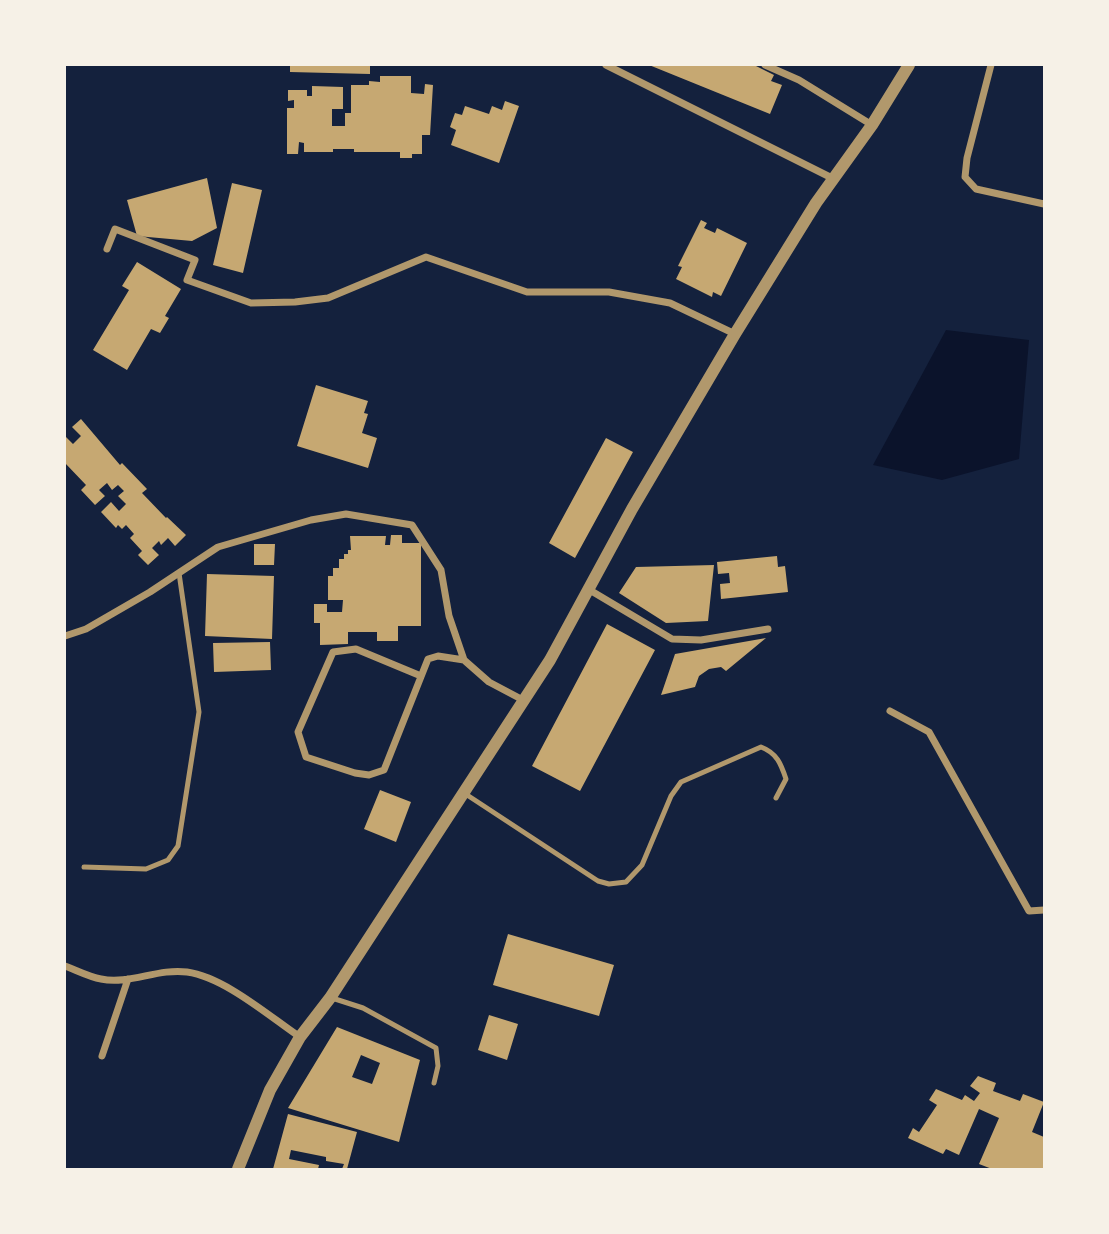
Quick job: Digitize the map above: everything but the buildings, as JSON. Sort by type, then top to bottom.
[{"type":"street","points":[[606,65],[834,179]]},
{"type":"street","points":[[765,65],[799,80],[872,125]]},
{"type":"street","points":[[238,1169],[270,1090],[300,1037],[330,998],[550,660],[632,509],[735,334],[816,203],[872,125],[909,65]]},
{"type":"street","points":[[991,65],[967,158],[965,177],[976,189],[1044,204]]},
{"type":"street","points":[[107,248],[115,229],[195,260],[187,280],[251,303],[328,298],[426,257],[527,292],[609,292],[670,303],[735,334]]},
{"type":"street","points":[[65,636],[86,629],[218,547],[311,520],[346,514],[412,525],[441,570],[449,616],[464,660],[489,682],[523,700]]},
{"type":"street","points":[[589,589],[672,639],[701,640],[768,629]]},
{"type":"street","points":[[421,676],[356,649],[333,652],[298,732],[306,757],[355,773],[369,775],[384,769],[428,659],[438,656],[464,660]]},
{"type":"street","points":[[890,710],[929,732],[1029,911],[1044,910]]},
{"type":"street","points":[[65,966],[102,980],[128,979],[166,972],[187,972],[209,978],[300,1037]]},
{"type":"street","points":[[102,1056],[128,979]]},
{"type":"lane","points":[[84,867],[146,869],[168,860],[178,846],[199,712],[178,573]]},
{"type":"lane","points":[[464,793],[598,881],[609,884],[626,882],[642,865],[671,796],[681,782],[761,747],[771,750],[780,762],[786,779],[776,798]]},
{"type":"lane","points":[[330,998],[363,1008],[436,1048],[438,1066],[434,1083]]},
{"type":"water","points":[[946,330],[1029,340],[1019,459],[942,480],[873,465]]}]
